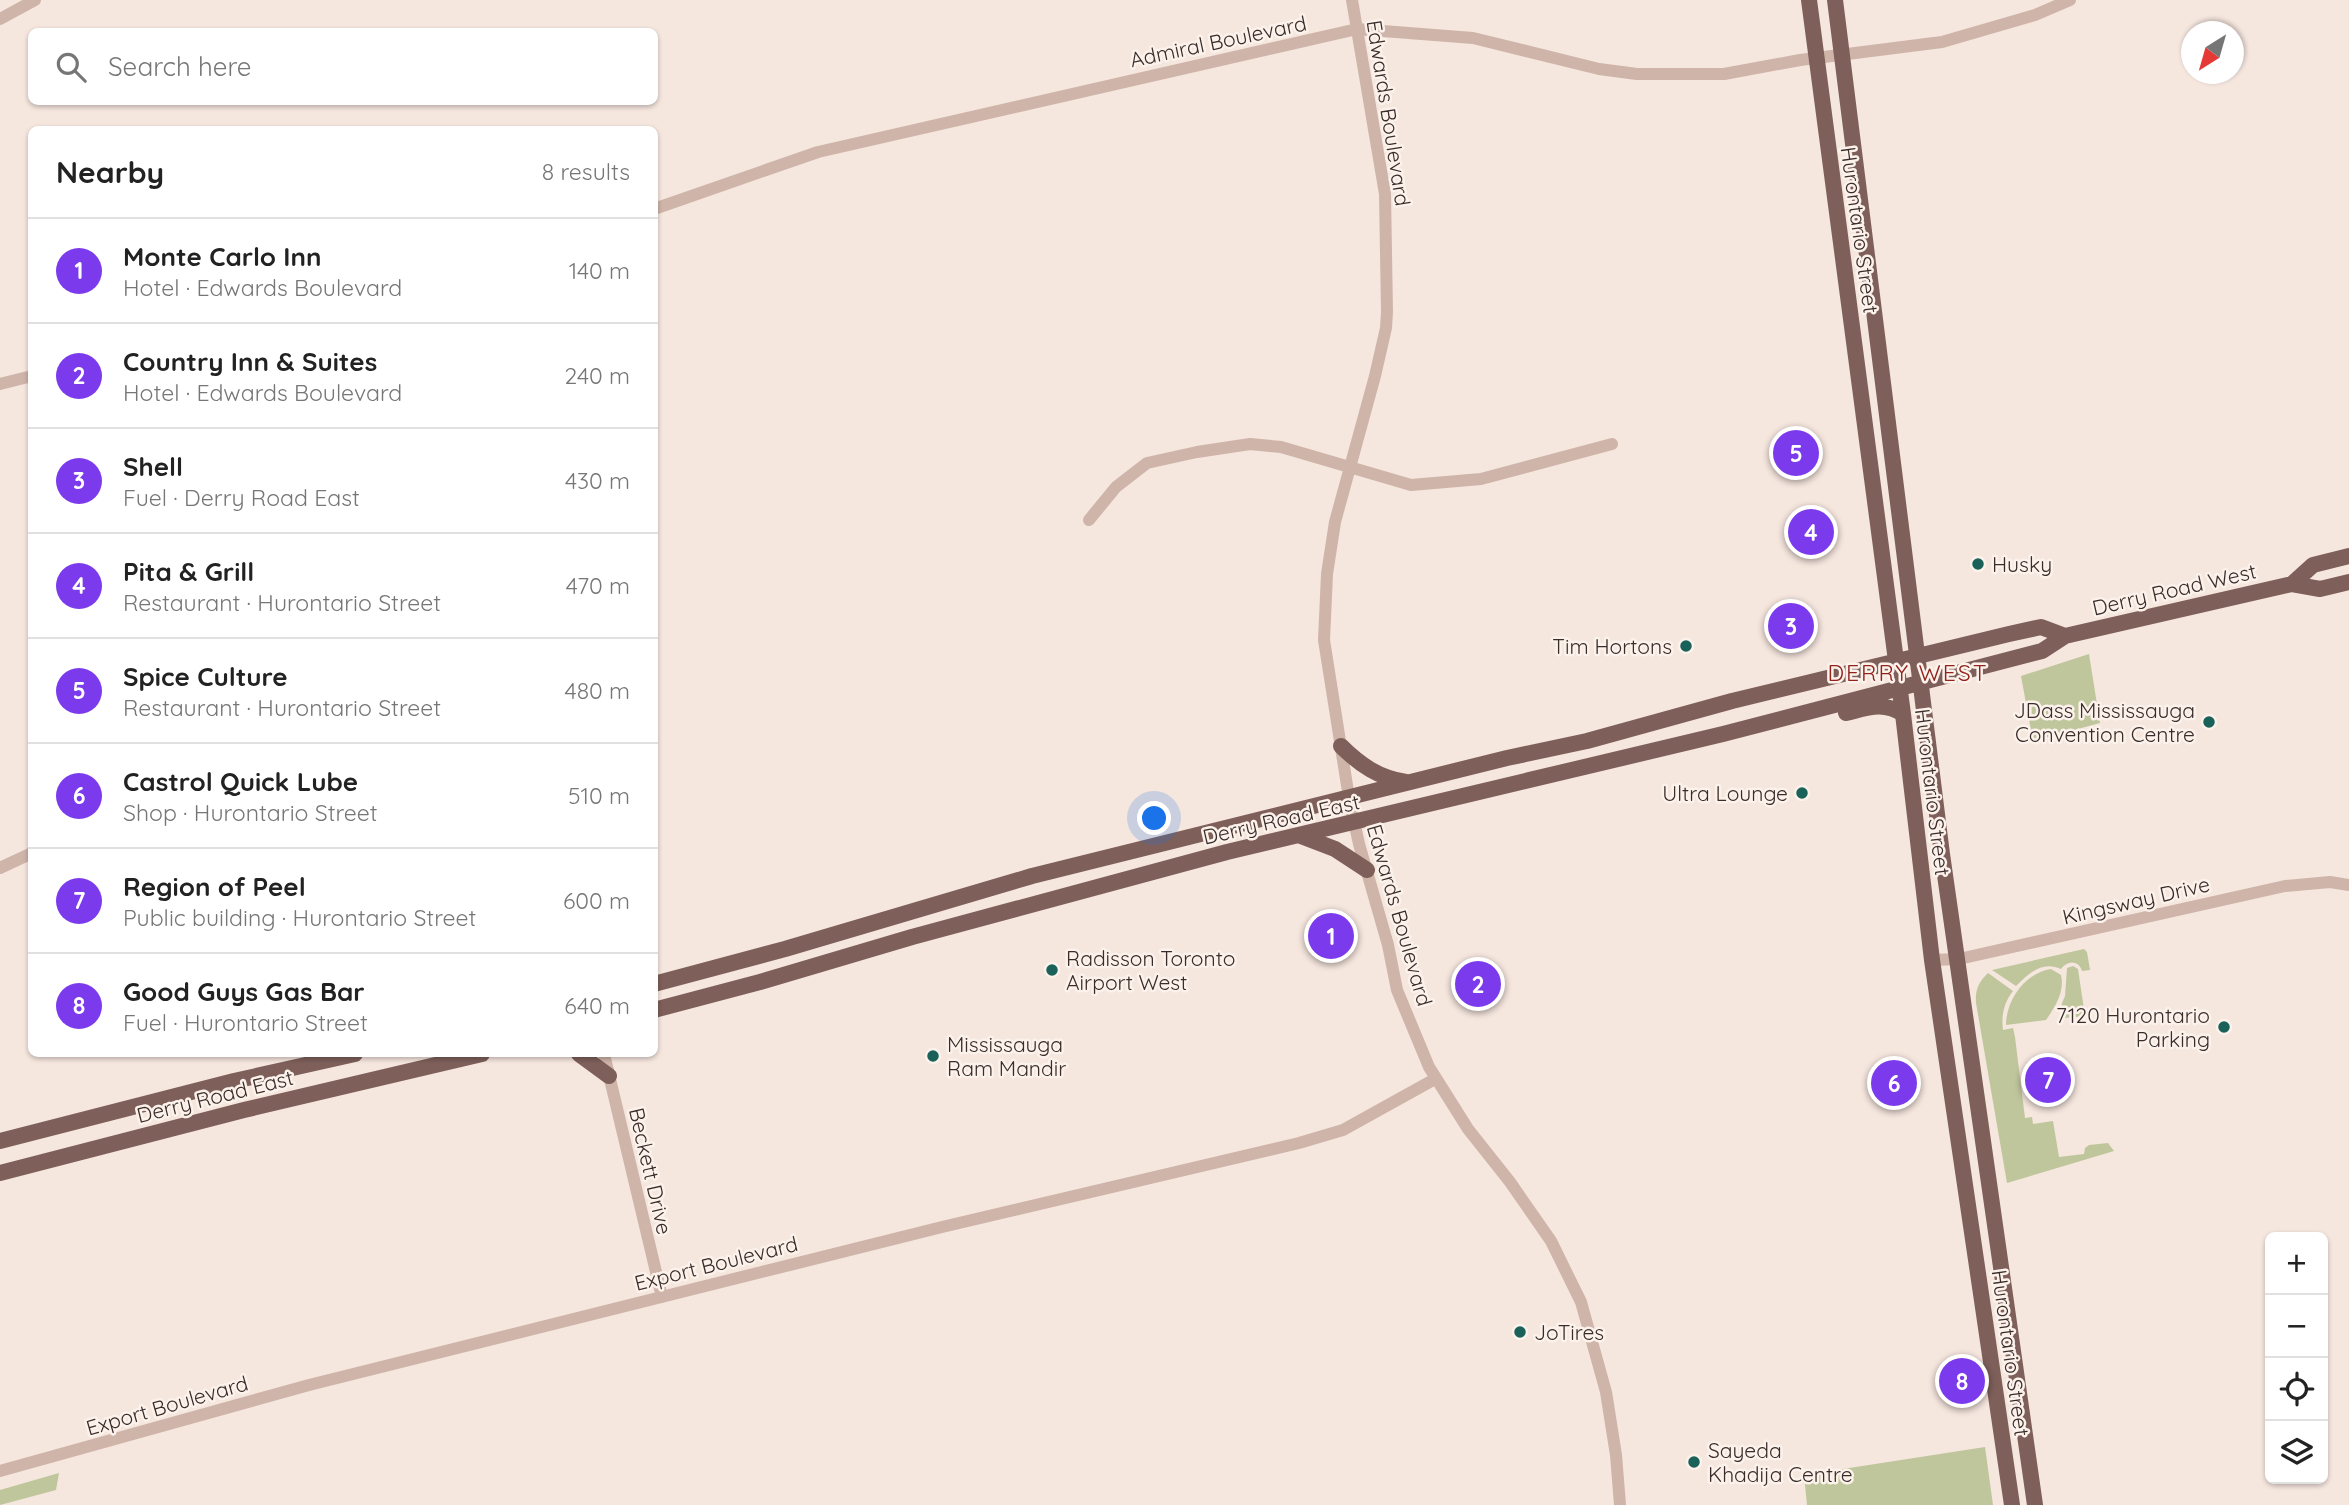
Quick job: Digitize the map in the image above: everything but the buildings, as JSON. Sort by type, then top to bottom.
[{"type":"main road","name":"Hurontario Street","points":[[1809,0],[1903,714],[1932,960],[2012,1505]]},
{"type":"main road","name":"Hurontario Street","points":[[1835,0],[1942,854],[2035,1505]]},
{"type":"main road","name":"Derry Road West","points":[[2292,584],[2313,565],[2349,556]]},
{"type":"main road","name":"Derry Road West","points":[[1921,682],[2042,651],[2065,636],[2292,584],[2320,589],[2349,582]]},
{"type":"main road","name":"Derry Road West","points":[[1894,661],[2041,628],[2065,636]]},
{"type":"main road","name":"Derry Road East","points":[[658,983],[803,944],[1019,880],[1587,741],[1732,701],[1894,661]]},
{"type":"main road","name":"Derry Road East","points":[[658,1009],[1227,852],[1805,713],[1921,682]]},
{"type":"main road","points":[[1805,713],[1846,713],[1879,705],[1903,714]]},
{"type":"main road","points":[[1341,746],[1358,763],[1378,775],[1412,782]]},
{"type":"main road","points":[[1221,831],[1227,852]]},
{"type":"main road","points":[[1299,835],[1335,849],[1367,870]]},
{"type":"main road","points":[[1160,845],[1165,869]]},
{"type":"main road","points":[[803,944],[810,967]]},
{"type":"main road","points":[[724,966],[732,990]]},
{"type":"main road","name":"Derry Road East","points":[[0,1141],[234,1081],[342,1057]]},
{"type":"main road","name":"Derry Road East","points":[[0,1173],[244,1110],[469,1057]]},
{"type":"main road","points":[[583,1057],[610,1076]]},
{"type":"street","points":[[0,19],[35,0]]},
{"type":"street","name":"Edwards Boulevard","points":[[1352,0],[1385,194],[1387,312],[1375,376],[1335,522],[1326,574],[1324,640],[1349,798],[1388,945],[1397,990],[1435,1079],[1468,1129],[1510,1182],[1551,1241],[1581,1302],[1606,1392],[1620,1505]]},
{"type":"street","name":"Admiral Boulevard","points":[[658,208],[818,152],[1357,29],[1473,38],[1599,69],[1637,74],[1724,74],[1800,60],[1942,42],[2035,15],[2070,0]]},
{"type":"street","points":[[0,384],[28,377]]},
{"type":"street","points":[[1089,520],[1116,487],[1147,463],[1250,444],[1281,447],[1411,485],[1481,479],[1612,444]]},
{"type":"street","points":[[0,867],[28,855]]},
{"type":"street","name":"Kingsway Drive","points":[[1932,960],[1959,959],[2285,886],[2330,882],[2349,885]]},
{"type":"street","name":"Beckett Drive","points":[[605,1057],[662,1297]]},
{"type":"street","name":"Export Boulevard","points":[[0,1471],[309,1385],[942,1227],[1299,1143],[1343,1130],[1435,1079]]},
{"type":"green space","points":[[2089,654],[2100,723],[2033,741],[2021,676]]},
{"type":"green space","points":[[2084,949],[2090,970],[2082,971],[2073,962],[2061,969],[2042,967],[2016,986],[1992,970]]},
{"type":"green space","points":[[2073,966],[2078,969],[2085,1016],[2065,1018],[2061,1009],[2067,968]]},
{"type":"green space","points":[[2051,969],[2061,975],[2062,987],[2056,1005],[2046,1020],[2006,1025],[2009,1006],[2019,989],[2033,976]]},
{"type":"green space","points":[[1988,973],[2013,991],[2005,1004],[2002,1025],[2003,1030],[2013,1028],[2025,1118],[2032,1117],[2033,1124],[2053,1121],[2059,1157],[2084,1154],[2089,1145],[2108,1143],[2114,1151],[2007,1183],[1976,1003],[1978,986]]},
{"type":"green space","points":[[1985,1447],[1993,1505],[1807,1505],[1804,1475]]},
{"type":"green space","points":[[59,1473],[56,1490],[0,1505],[0,1490]]},
{"type":"place","name":"Spice Culture","points":[[1796,453]]},
{"type":"place","name":"Pita & Grill","points":[[1811,532]]},
{"type":"place","name":"Husky","points":[[1978,564]]},
{"type":"place","name":"Shell","points":[[1791,626]]},
{"type":"place","name":"Tim Hortons","points":[[1686,646]]},
{"type":"place","name":"JDass Mississauga Convention Centre","points":[[2209,722]]},
{"type":"place","name":"Ultra Lounge","points":[[1802,793]]},
{"type":"place","name":"Monte Carlo Inn","points":[[1331,936]]},
{"type":"place","name":"Radisson Toronto Airport West","points":[[1052,970]]},
{"type":"place","name":"Country Inn & Suites","points":[[1478,984]]},
{"type":"place","name":"7120 Hurontario Parking","points":[[2224,1027]]},
{"type":"place","name":"Mississauga Ram Mandir","points":[[933,1056]]},
{"type":"place","name":"Region of Peel","points":[[2048,1080]]},
{"type":"place","name":"Castrol Quick Lube","points":[[1894,1083]]},
{"type":"place","name":"JoTires","points":[[1520,1332]]},
{"type":"place","name":"Good Guys Gas Bar","points":[[1962,1381]]},
{"type":"place","name":"Sayeda Khadija Centre","points":[[1694,1462]]},
{"type":"district","name":"DERRY WEST","points":[[1908,672]]}]
